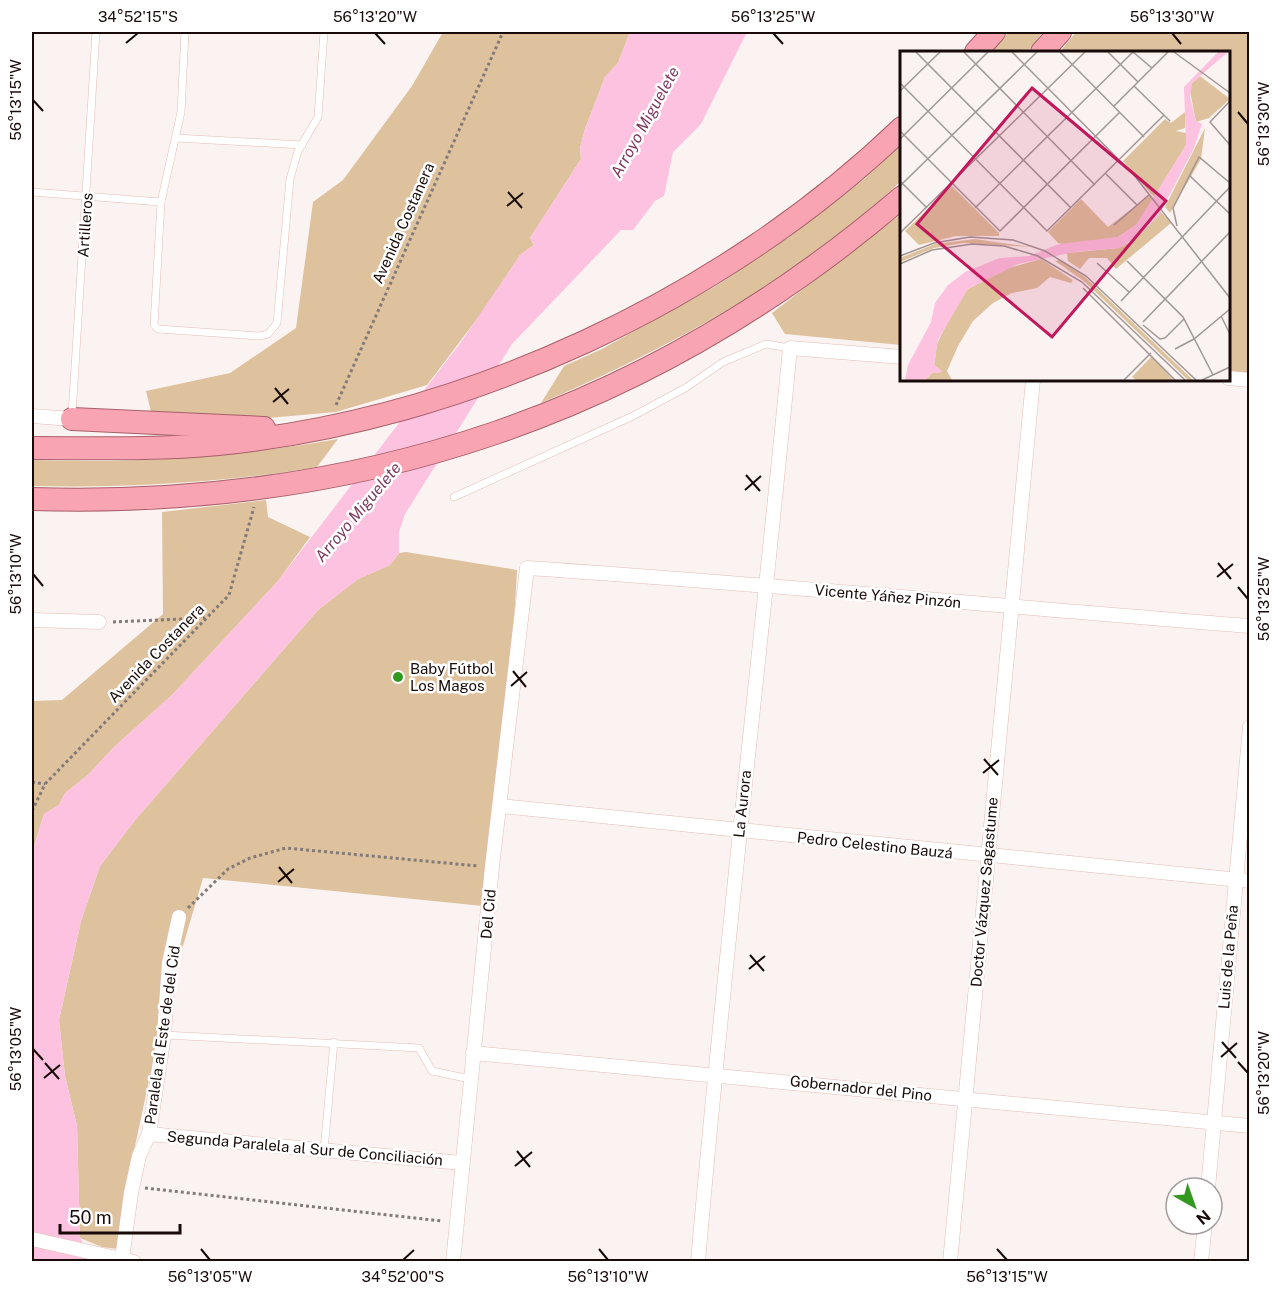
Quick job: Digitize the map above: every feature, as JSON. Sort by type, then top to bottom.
[{"type":"highway","points":[[977,51],[994,32]]},
{"type":"highway","points":[[1043,51],[1060,32]]},
{"type":"highway","points":[[32,448],[175,447],[221,444],[327,426],[459,391],[593,337],[699,283],[751,251],[841,182],[900,130]]},
{"type":"highway","points":[[32,499],[156,499],[258,490],[311,482],[438,452],[551,414],[641,373],[723,328],[824,261],[900,199]]},
{"type":"highway","points":[[72,419],[252,426],[293,432]]},
{"type":"street","points":[[790,348],[900,357]]},
{"type":"street","name":"La Aurora","points":[[698,1262],[714,1073],[790,348]]},
{"type":"street","points":[[1230,378],[1250,380]]},
{"type":"street","name":"Doctor Vázquez Sagastume","points":[[950,1262],[1033,381]]},
{"type":"street","points":[[32,416],[72,419]]},
{"type":"street","name":"Vicente Yáñez Pinzón","points":[[527,568],[767,584],[1012,608],[1250,626]]},
{"type":"street","name":"Del Cid","points":[[453,1262],[492,867],[527,568]]},
{"type":"street","points":[[32,620],[99,622]]},
{"type":"street","name":"Luis de la Peña","points":[[1209,1176],[1234,879],[1250,726]]},
{"type":"street","name":"Pedro Celestino Bauzá","points":[[500,806],[1250,881]]},
{"type":"street","name":"Paralela al Este de del Cid","points":[[128,1260],[133,1186],[148,1134],[164,1035],[169,963],[179,917]]},
{"type":"street","name":"Gobernador del Pino","points":[[473,1053],[714,1073],[1250,1126]]},
{"type":"street","name":"Segunda Paralela al Sur de Conciliación","points":[[148,1134],[462,1163]]},
{"type":"street","points":[[1201,1262],[1204,1236]]},
{"type":"street","points":[[32,1239],[105,1257],[128,1260]]},
{"type":"lane","name":"Artilleros","points":[[72,419],[88,195],[96,32]]},
{"type":"lane","points":[[185,32],[181,112],[161,202],[154,325],[158,329],[259,336],[268,334],[276,323],[290,179],[302,145],[318,117],[324,32]]},
{"type":"lane","points":[[176,138],[302,145]]},
{"type":"lane","points":[[32,192],[161,202]]},
{"type":"lane","points":[[454,497],[633,416],[687,387],[723,362],[766,344],[790,348]]},
{"type":"lane","points":[[164,1035],[419,1048],[432,1071],[470,1079]]},
{"type":"lane","points":[[324,1150],[334,1042]]},
{"type":"path","name":"Avenida Costanera","points":[[327,426],[503,32]]},
{"type":"path","name":"Avenida Costanera","points":[[32,811],[45,784],[229,595],[258,490]]},
{"type":"path","points":[[99,622],[206,618]]},
{"type":"path","points":[[32,782],[45,784]]},
{"type":"path","points":[[179,917],[228,869],[250,858],[286,848],[492,867]]},
{"type":"path","points":[[133,1186],[456,1223]]},
{"type":"shaded area","points":[[443,32],[630,32],[618,63],[605,77],[585,129],[580,148],[581,159],[530,238],[534,245],[520,255],[483,311],[427,385],[336,412],[247,420],[152,416],[146,391],[230,373],[296,328],[313,202],[343,180],[412,86]]},
{"type":"shaded area","points":[[1009,32],[1043,32],[1028,51],[992,51]]},
{"type":"shaded area","points":[[1076,32],[1249,32],[1249,374],[1230,372],[1230,51],[1061,51]]},
{"type":"shaded area","points":[[900,146],[900,182],[820,249],[776,280],[685,334],[541,403],[564,366],[602,349],[716,286],[788,238],[863,180]]},
{"type":"shaded area","points":[[900,215],[900,345],[785,334],[772,313]]},
{"type":"shaded area","points":[[338,439],[317,467],[246,477],[175,483],[32,486],[32,460],[109,461],[185,458],[224,455]]},
{"type":"shaded area","points":[[266,500],[268,517],[310,537],[278,581],[172,695],[114,747],[88,775],[65,793],[59,805],[44,814],[32,853],[32,701],[62,700],[163,614],[162,512]]},
{"type":"shaded area","points":[[406,552],[517,570],[483,906],[203,878],[164,1010],[134,1151],[118,1249],[102,1247],[80,1238],[77,1126],[65,1076],[59,1020],[81,921],[100,866],[136,819],[318,610],[358,579],[390,565],[399,553]]},
{"type":"water","name":"Arroyo Miguelete","points":[[630,32],[747,32],[701,124],[673,152],[664,196],[655,201],[633,230],[621,230],[512,344],[405,514],[399,532],[399,553],[390,565],[358,579],[318,610],[136,819],[100,866],[81,921],[59,1020],[65,1076],[77,1126],[80,1237],[90,1261],[32,1262],[32,853],[44,814],[59,805],[65,793],[88,775],[114,747],[172,695],[278,581],[461,342],[520,255],[534,245],[530,238],[581,159],[580,148],[585,129],[605,77],[618,63]]},
{"type":"place","name":"Baby Fútbol Los Magos","points":[[398,677]]}]
